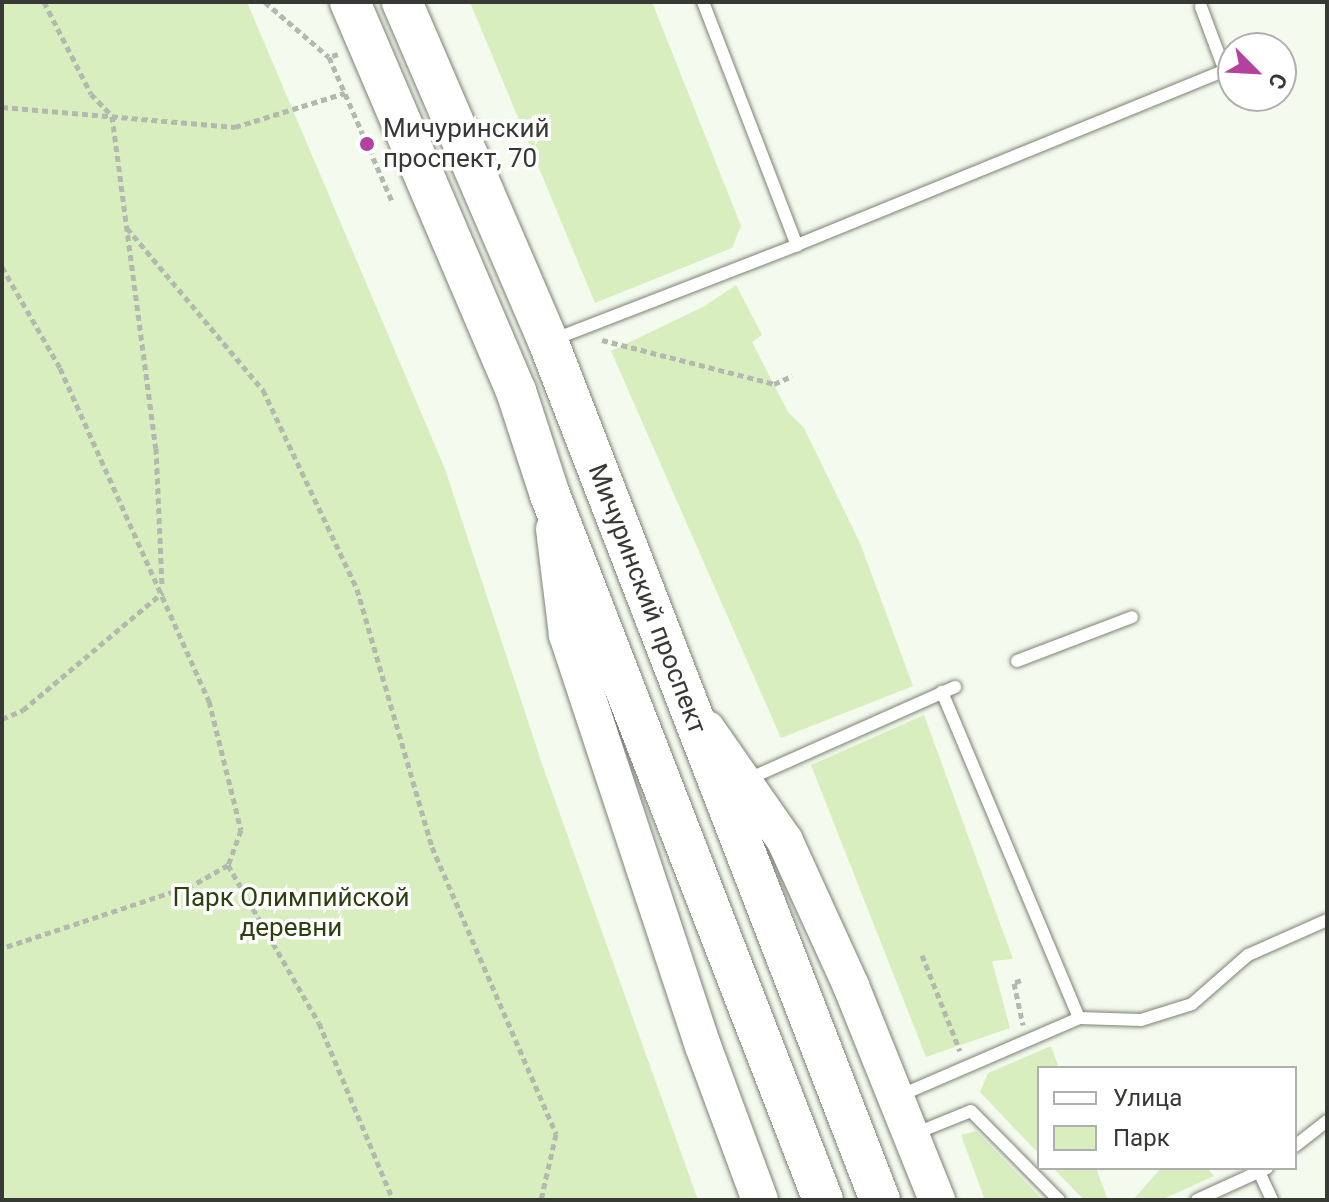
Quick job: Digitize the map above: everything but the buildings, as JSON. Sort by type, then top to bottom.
[{"type":"main road","name":"Мичуринский проспект","points":[[350,2],[516,391],[550,495],[823,1200]]},
{"type":"main road","name":"Мичуринский проспект","points":[[402,2],[548,341],[880,1200]]},
{"type":"main road","points":[[550,495],[567,635],[703,1046],[760,1200]]},
{"type":"main road","points":[[686,701],[785,841],[937,1200]]},
{"type":"lane","points":[[703,2],[797,245]]},
{"type":"lane","points":[[1201,7],[1217,42]]},
{"type":"lane","points":[[548,341],[797,245],[1217,74]]},
{"type":"lane","points":[[1017,661],[1132,617]]},
{"type":"lane","points":[[743,781],[955,687]]},
{"type":"lane","points":[[942,692],[1079,1018]]},
{"type":"lane","points":[[896,1098],[1079,1018],[1141,1020],[1192,1004],[1248,955],[1327,920]]},
{"type":"lane","points":[[911,1135],[971,1111],[1059,1200]]},
{"type":"lane","points":[[1297,1144],[1327,1121]]},
{"type":"lane","points":[[1197,1200],[1263,1171],[1272,1200]]},
{"type":"path","points":[[44,2],[91,94],[112,116],[156,448],[163,592]]},
{"type":"path","points":[[265,2],[329,57]]},
{"type":"path","points":[[2,107],[235,127],[345,93]]},
{"type":"path","points":[[127,228],[263,390],[357,589],[432,847],[556,1134],[541,1200]]},
{"type":"path","points":[[2,267],[60,368],[163,592],[209,701],[241,830],[228,865],[193,885],[2,948]]},
{"type":"path","points":[[594,338],[774,384],[792,376]]},
{"type":"path","points":[[2,719],[23,710],[163,592]]},
{"type":"path","points":[[228,865],[319,1023],[393,1200]]},
{"type":"path","points":[[922,955],[966,1066]]},
{"type":"path","points":[[1021,980],[1014,983],[1026,1041]]},
{"type":"green space","name":"Парк Олимпийской деревни","points":[[2,2],[247,2],[445,469],[542,764],[698,1200],[2,1200]]},
{"type":"green space","points":[[470,2],[652,2],[741,226],[732,248],[595,303]]},
{"type":"green space","points":[[736,285],[762,335],[752,342],[788,412],[804,428],[860,543],[913,686],[781,738],[611,351],[703,307]]},
{"type":"green space","points":[[924,715],[1013,959],[992,961],[1010,1028],[926,1057],[811,765]]},
{"type":"green space","points":[[1051,1046],[1058,1066],[1037,1066],[1037,1152],[980,1092],[988,1073]]},
{"type":"green space","points":[[976,1131],[1043,1200],[985,1200],[961,1135]]},
{"type":"green space","points":[[1055,1170],[1097,1170],[1108,1200],[1084,1200]]},
{"type":"green space","points":[[1159,1170],[1210,1170],[1214,1176],[1161,1200],[1133,1200]]},
{"type":"place","name":"Мичуринский проспект, 70","points":[[367,144]]}]
